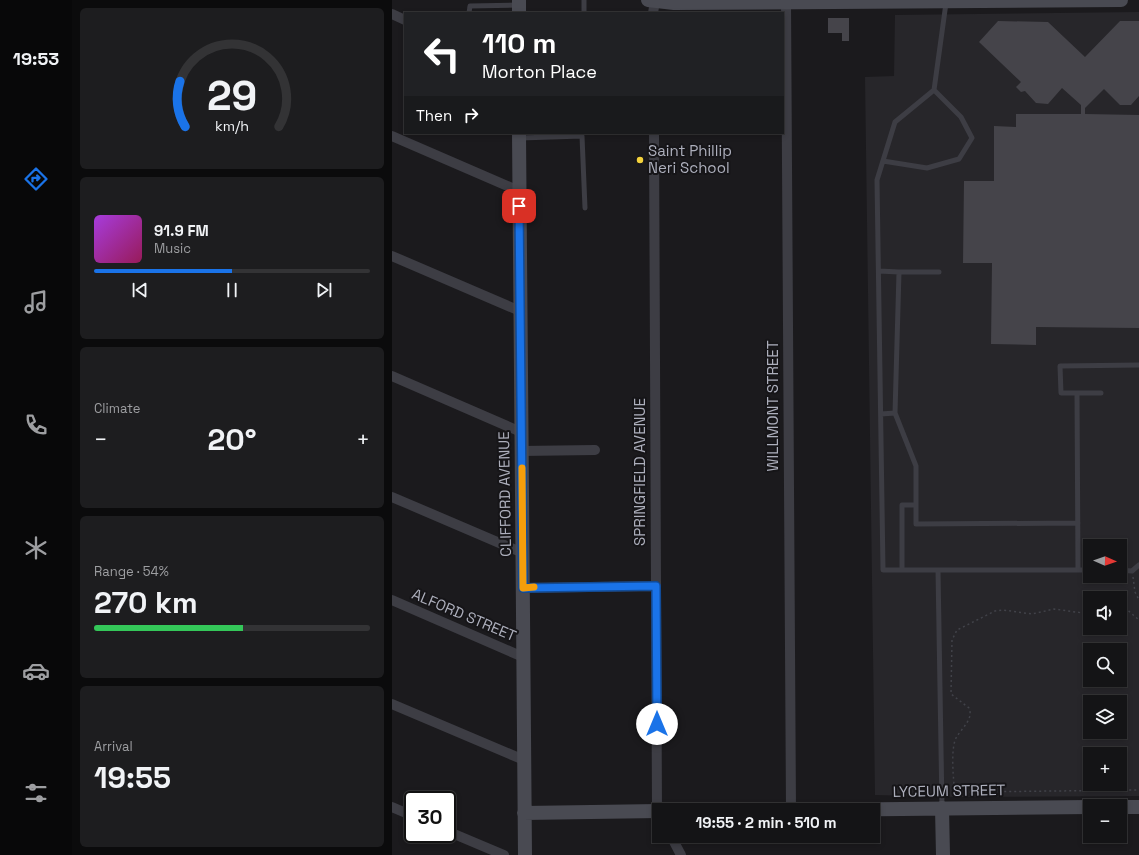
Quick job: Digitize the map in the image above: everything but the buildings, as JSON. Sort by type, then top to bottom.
[{"type":"main road","points":[[652,5],[674,3],[726,5],[786,2],[1121,0]]},
{"type":"main road","name":"CLIFFORD AVENUE","points":[[519,135],[525,855]]},
{"type":"main road","name":"LYCEUM STREET","points":[[880,809],[1083,807]]},
{"type":"main road","points":[[1127,807],[1139,807]]},
{"type":"main road","points":[[942,808],[943,855]]},
{"type":"main road","points":[[524,813],[652,813]]},
{"type":"street","name":"WILLMONT STREET","points":[[786,2],[784,62],[791,803]]},
{"type":"street","points":[[392,14],[404,20]]},
{"type":"street","name":"SPRINGFIELD AVENUE","points":[[654,134],[658,803]]},
{"type":"street","points":[[392,136],[519,191]]},
{"type":"street","points":[[392,256],[520,311]]},
{"type":"street","points":[[392,376],[521,432]]},
{"type":"street","points":[[522,451],[595,450]]},
{"type":"street","points":[[392,497],[523,553]]},
{"type":"street","points":[[523,588],[656,586]]},
{"type":"street","name":"ALFORD STREET","points":[[392,600],[523,657]]},
{"type":"street","points":[[392,704],[524,760]]},
{"type":"street","points":[[392,807],[404,812]]},
{"type":"street","points":[[456,835],[504,855]]},
{"type":"street","points":[[675,843],[681,855]]},
{"type":"lane","points":[[584,0],[584,12]]},
{"type":"lane","points":[[946,1],[934,90],[895,122],[878,180],[883,570],[1083,570]]},
{"type":"lane","points":[[469,12],[470,6],[500,2],[519,6]]},
{"type":"lane","points":[[883,161],[927,168],[959,159],[972,138],[961,117],[934,90]]},
{"type":"lane","points":[[519,135],[583,135],[585,208]]},
{"type":"lane","points":[[879,272],[940,272]]},
{"type":"lane","points":[[899,272],[895,413],[916,466],[916,524],[1078,523]]},
{"type":"lane","points":[[1101,393],[1061,394],[1060,366],[1139,365]]},
{"type":"lane","points":[[1076,393],[1078,570]]},
{"type":"lane","points":[[881,414],[895,413]]},
{"type":"lane","points":[[902,570],[902,505],[916,505]]},
{"type":"lane","points":[[1127,570],[1132,570],[1139,565]]},
{"type":"lane","points":[[938,570],[942,808]]},
{"type":"path","points":[[1132,570],[1135,592],[1139,600]]},
{"type":"path","points":[[1083,613],[1054,609],[1032,614],[1003,610],[995,611],[957,630],[953,634],[951,694],[969,708],[970,711],[969,719],[954,744],[954,784],[958,788],[969,792],[1139,790]]},
{"type":"path","points":[[1127,610],[1139,620]]},
{"type":"shaded area","points":[[1139,12],[1139,796],[956,797],[875,795],[865,77],[894,76],[895,15]]},
{"type":"slow traffic","points":[[522,468],[523,588],[534,587]]},
{"type":"place","name":"Saint Phillip Neri School","points":[[640,160]]},
{"type":"route","points":[[519,206],[523,588],[656,586],[657,724]]}]
